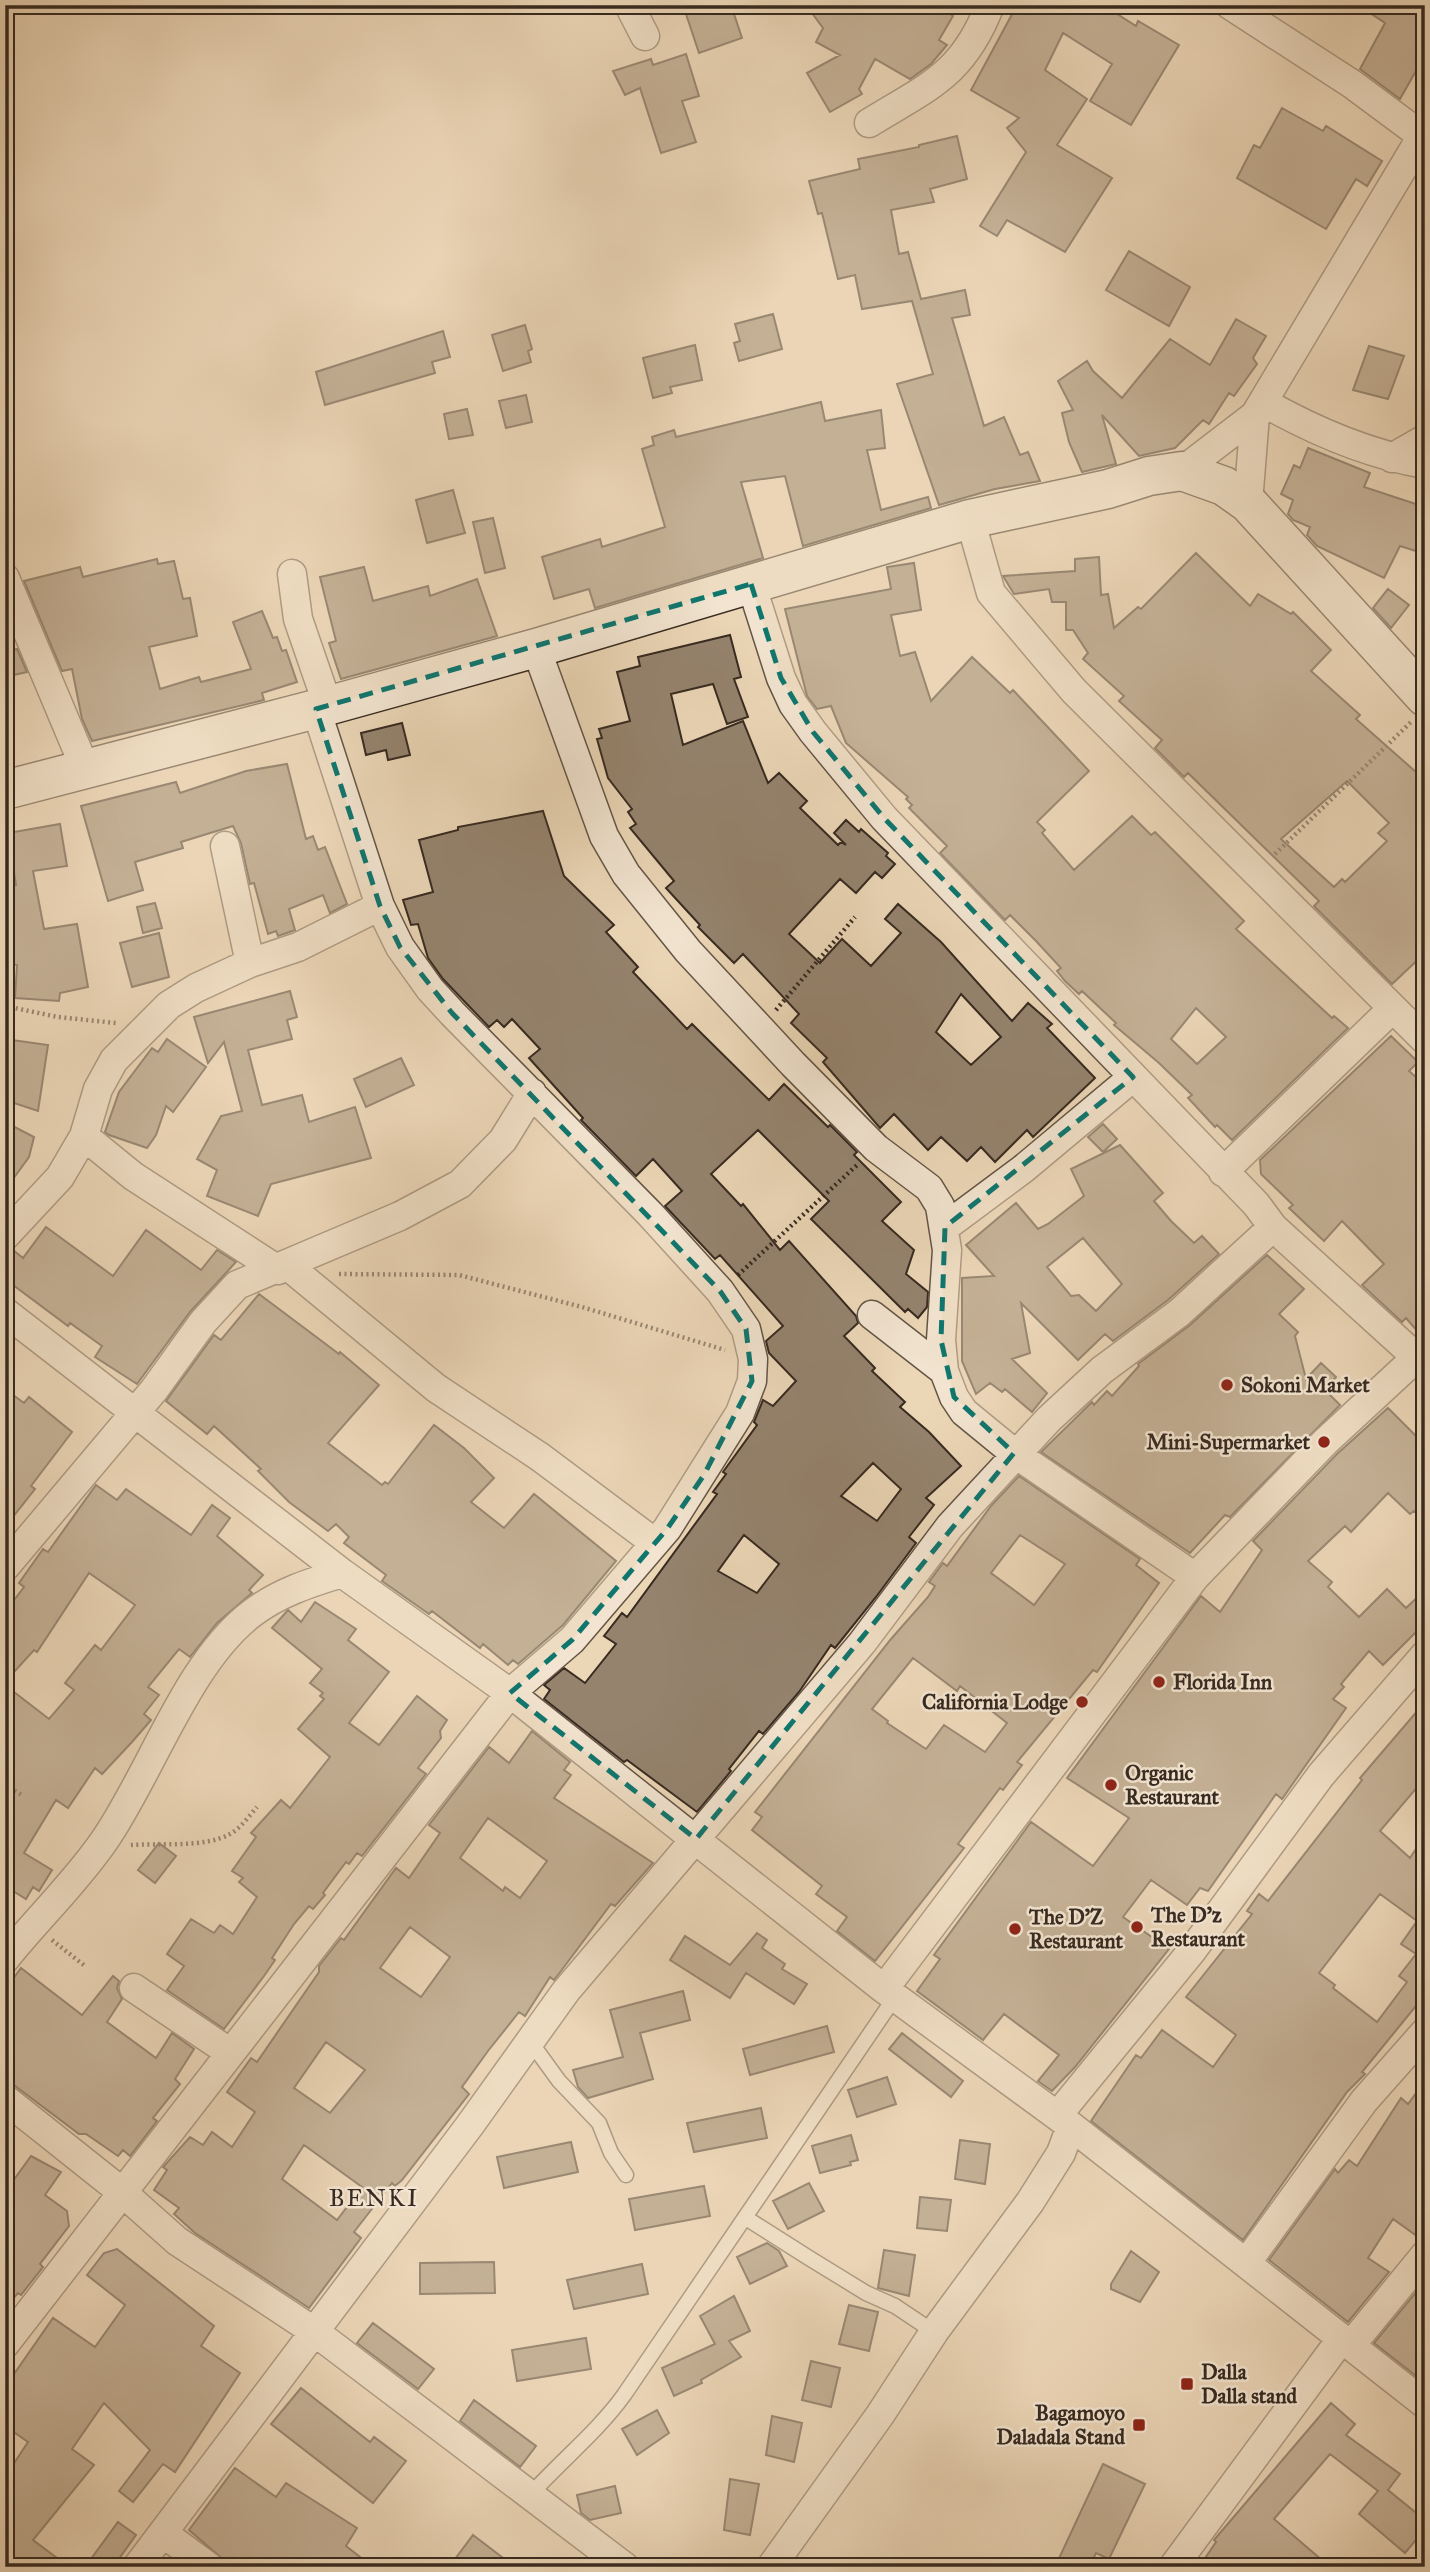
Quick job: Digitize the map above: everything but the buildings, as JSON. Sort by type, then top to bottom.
[{"type":"main road","points":[[5,790],[322,708],[536,648],[970,519],[1108,489],[1149,476],[1182,471],[1224,486],[1248,503],[1420,707]]},
{"type":"street","points":[[629,5],[645,36]]},
{"type":"street","points":[[869,123],[945,75],[964,57],[980,32],[990,5]]},
{"type":"street","points":[[1182,471],[1259,408],[1423,133],[1230,5]]},
{"type":"street","points":[[1259,408],[1392,458],[1425,464]]},
{"type":"street","points":[[1248,503],[1259,408]]},
{"type":"street","points":[[1392,458],[1425,439]]},
{"type":"street","points":[[970,519],[991,593],[1074,691],[1425,1040]]},
{"type":"street","points":[[5,2344],[510,1693],[572,1640],[655,1544],[704,1475],[740,1413],[752,1381],[753,1359],[746,1329],[720,1290],[430,989],[400,947],[380,906],[322,708],[298,619],[292,574]]},
{"type":"street","points":[[5,578],[85,768]]},
{"type":"street","points":[[751,584],[781,678],[793,704],[884,818],[1256,1204],[1273,1227],[1421,1361],[1325,1442],[1195,1577],[889,1993]]},
{"type":"street","points":[[536,648],[604,836],[626,874],[688,951],[876,1147],[929,1188],[940,1206],[947,1250],[941,1340],[944,1371],[954,1397],[964,1412],[1014,1453],[1195,1577]]},
{"type":"street","points":[[225,846],[250,963]]},
{"type":"street","points":[[5,1236],[60,1177],[84,1136],[98,1089],[114,1060],[169,1005],[196,988],[250,963],[298,947],[380,906]]},
{"type":"street","points":[[1223,1172],[1392,1009]]},
{"type":"street","points":[[945,1227],[1023,1169],[1133,1077]]},
{"type":"street","points":[[5,1567],[237,1285],[288,1270],[460,1184],[503,1140],[532,1093]]},
{"type":"street","points":[[84,1136],[133,1176],[288,1270],[436,1388],[540,1457],[655,1544]]},
{"type":"street","points":[[137,2567],[315,2332],[566,1992],[853,1653],[950,1527],[1014,1453],[1102,1370],[1179,1313],[1273,1227]]},
{"type":"street","points":[[5,1312],[136,1410],[342,1573],[510,1693],[889,1993],[1064,2121],[1425,2404]]},
{"type":"street","points":[[872,1315],[944,1371]]},
{"type":"street","points":[[5,1959],[104,1841],[128,1804],[179,1707],[221,1646],[249,1616],[278,1596],[304,1584],[342,1573]]},
{"type":"street","points":[[771,2567],[880,2415],[934,2332],[1030,2202],[1061,2153],[1064,2121],[1106,2059],[1191,1952],[1321,1775],[1425,1655]]},
{"type":"street","points":[[134,1988],[229,2052]]},
{"type":"street","points":[[1247,2262],[1364,2101],[1425,2032]]},
{"type":"street","points":[[5,2099],[122,2192],[177,2241],[315,2332],[407,2404],[532,2493],[625,2567]]},
{"type":"street","points":[[1173,2567],[1346,2341],[1425,2255]]},
{"type":"street","points":[[163,2533],[209,2567]]},
{"type":"lane","points":[[532,2493],[569,2452],[611,2412],[746,2218],[889,1993]]},
{"type":"lane","points":[[530,2041],[559,2081],[599,2123],[611,2153],[626,2175]]},
{"type":"lane","points":[[746,2218],[934,2332]]},
{"type":"path","points":[[1262,876],[1279,848],[1344,790],[1420,707]]},
{"type":"path","points":[[762,1029],[767,1018],[846,932],[855,917]]},
{"type":"path","points":[[5,1006],[58,1017],[145,1027]]},
{"type":"path","points":[[720,1290],[876,1147]]},
{"type":"path","points":[[288,1270],[458,1275],[582,1307],[753,1359]]},
{"type":"path","points":[[5,1785],[22,1795]]},
{"type":"path","points":[[104,1841],[132,1845],[199,1843],[217,1839],[230,1834],[257,1807]]},
{"type":"path","points":[[32,1925],[85,1966]]},
{"type":"highlighted area","points":[[751,584],[781,678],[813,732],[884,818],[1133,1077],[945,1227],[941,1340],[954,1397],[1014,1453],[696,1839],[510,1693],[572,1640],[667,1529],[704,1475],[752,1381],[746,1329],[720,1291],[452,1013],[400,947],[380,906],[316,709]]},
{"type":"place","name":"Sokoni Market","points":[[1227,1385]]},
{"type":"place","name":"Mini-Supermarket","points":[[1324,1442]]},
{"type":"place","name":"Florida Inn","points":[[1159,1682]]},
{"type":"place","name":"California Lodge","points":[[1082,1702]]},
{"type":"place","name":"Organic Restaurant","points":[[1111,1785]]},
{"type":"place","name":"The D'z Restaurant","points":[[1137,1927]]},
{"type":"place","name":"The D'Z Restaurant","points":[[1015,1929]]},
{"type":"place","name":"Dalla Dalla stand","points":[[1187,2384]]},
{"type":"place","name":"Bagamoyo Daladala Stand","points":[[1139,2425]]},
{"type":"district","name":"BENKI","points":[[374,2198]]}]
